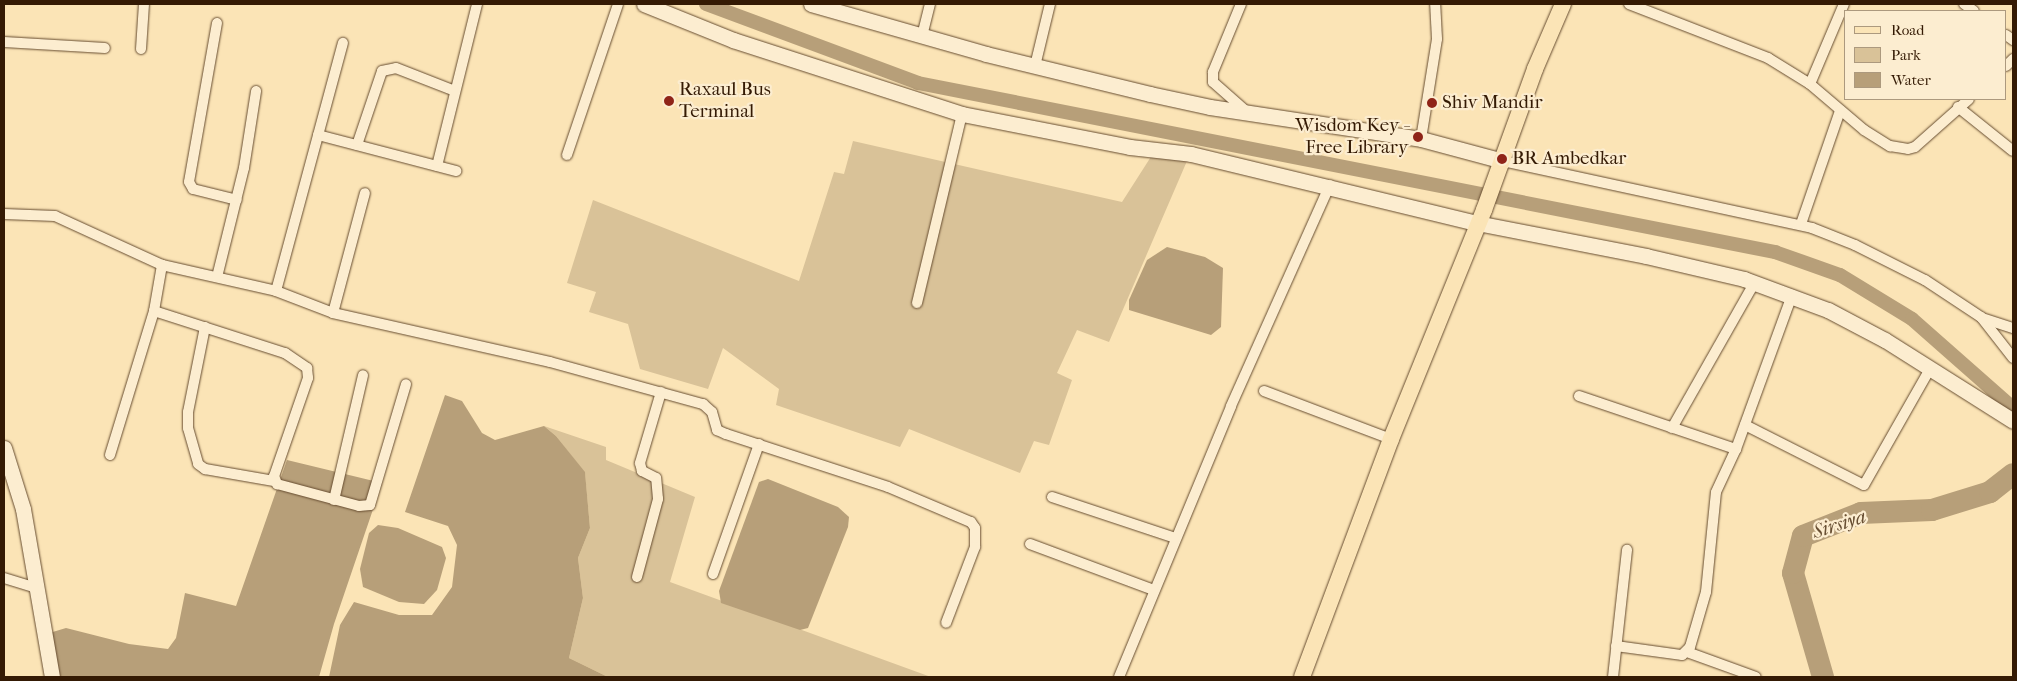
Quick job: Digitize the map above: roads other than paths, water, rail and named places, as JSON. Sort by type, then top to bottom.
[{"type":"main road","points":[[1302,677],[1391,439],[1503,161],[1535,69],[1563,4]]},
{"type":"street","points":[[141,49],[144,4]]},
{"type":"street","points":[[437,166],[477,4]]},
{"type":"street","points":[[567,155],[618,4]]},
{"type":"street","points":[[644,4],[733,40],[962,114],[1130,147],[1190,154],[1481,217],[1755,282],[1792,295],[1885,340],[2013,421]]},
{"type":"street","points":[[812,4],[1034,66],[1150,94],[1248,113],[1421,139],[1503,161],[1801,224],[1855,245],[1925,280],[1981,317],[2013,328]]},
{"type":"street","points":[[922,36],[930,4]]},
{"type":"street","points":[[1034,66],[1050,4]]},
{"type":"street","points":[[1240,4],[1213,72],[1213,82],[1248,113]]},
{"type":"street","points":[[1421,139],[1437,39],[1435,4]]},
{"type":"street","points":[[1629,4],[1768,58],[1810,84],[1840,111],[1890,146],[1908,149],[1915,147],[1968,100]]},
{"type":"street","points":[[1810,84],[1844,4]]},
{"type":"street","points":[[217,23],[189,182],[193,189],[237,200]]},
{"type":"street","points":[[4,42],[105,48]]},
{"type":"street","points":[[276,291],[343,43]]},
{"type":"street","points":[[357,145],[382,71],[396,68],[456,91]]},
{"type":"street","points":[[217,276],[237,200],[256,91]]},
{"type":"street","points":[[1958,108],[2013,151]]},
{"type":"street","points":[[1801,224],[1840,111]]},
{"type":"street","points":[[917,302],[962,114]]},
{"type":"street","points":[[318,135],[456,171]]},
{"type":"street","points":[[1119,677],[1175,538],[1330,185]]},
{"type":"street","points":[[333,314],[365,192]]},
{"type":"street","points":[[4,214],[55,216],[162,266],[217,276],[276,291],[333,314],[550,362],[709,407],[717,430],[888,486],[971,522],[975,528],[975,547],[946,622]]},
{"type":"street","points":[[110,455],[154,311],[162,266]]},
{"type":"street","points":[[1672,428],[1755,282]]},
{"type":"street","points":[[1616,646],[1682,655],[1687,652],[1706,592],[1716,492],[1736,449],[1792,295]]},
{"type":"street","points":[[154,311],[285,354],[307,368],[308,378],[274,481]]},
{"type":"street","points":[[1981,317],[2013,358]]},
{"type":"street","points":[[205,327],[188,412],[188,428],[198,464],[205,469],[274,481],[334,500],[370,505],[406,384]]},
{"type":"street","points":[[1745,425],[1864,485],[1930,369]]},
{"type":"street","points":[[334,500],[363,376]]},
{"type":"street","points":[[1264,390],[1391,439]]},
{"type":"street","points":[[637,578],[658,499],[656,478],[642,471],[640,463],[661,392]]},
{"type":"street","points":[[1579,396],[1736,449]]},
{"type":"street","points":[[713,574],[758,444]]},
{"type":"street","points":[[4,448],[8,475],[24,508],[52,677]]},
{"type":"street","points":[[1052,497],[1175,538]]},
{"type":"street","points":[[1030,544],[1154,590]]},
{"type":"street","points":[[1613,677],[1627,550]]},
{"type":"street","points":[[4,578],[37,588]]},
{"type":"street","points":[[1687,652],[1756,677]]},
{"type":"water","points":[[1167,247],[1205,257],[1223,268],[1221,327],[1211,335],[1129,310],[1129,300],[1147,260]]},
{"type":"water","points":[[445,395],[462,401],[482,433],[495,440],[544,426],[556,436],[585,472],[590,528],[578,558],[583,598],[569,658],[608,677],[329,677],[340,625],[354,602],[399,615],[432,615],[452,587],[457,545],[448,526],[405,512]]},
{"type":"water","points":[[287,460],[382,483],[334,624],[319,677],[51,677],[46,634],[66,628],[129,644],[168,649],[176,638],[185,593],[236,606]]},
{"type":"water","points":[[768,479],[838,507],[849,517],[848,527],[808,628],[800,630],[721,603],[719,591],[759,482]]},
{"type":"water","points":[[378,525],[398,528],[442,547],[446,558],[437,590],[424,604],[399,602],[363,587],[360,569],[369,533]]},
{"type":"waterway","points":[[706,4],[918,83],[1775,252],[1840,275],[1912,319],[2013,408]]},
{"type":"waterway","name":"Sirsiya","points":[[1823,677],[1793,573],[1803,536],[1861,513],[1932,510],[1990,492],[2013,474]]},
{"type":"place","name":"Raxaul Bus Terminal","points":[[669,101]]},
{"type":"place","name":"Shiv Mandir","points":[[1432,103]]},
{"type":"place","name":"Wisdom Key - Free Library","points":[[1418,137]]},
{"type":"place","name":"BR Ambedkar","points":[[1502,159]]}]
